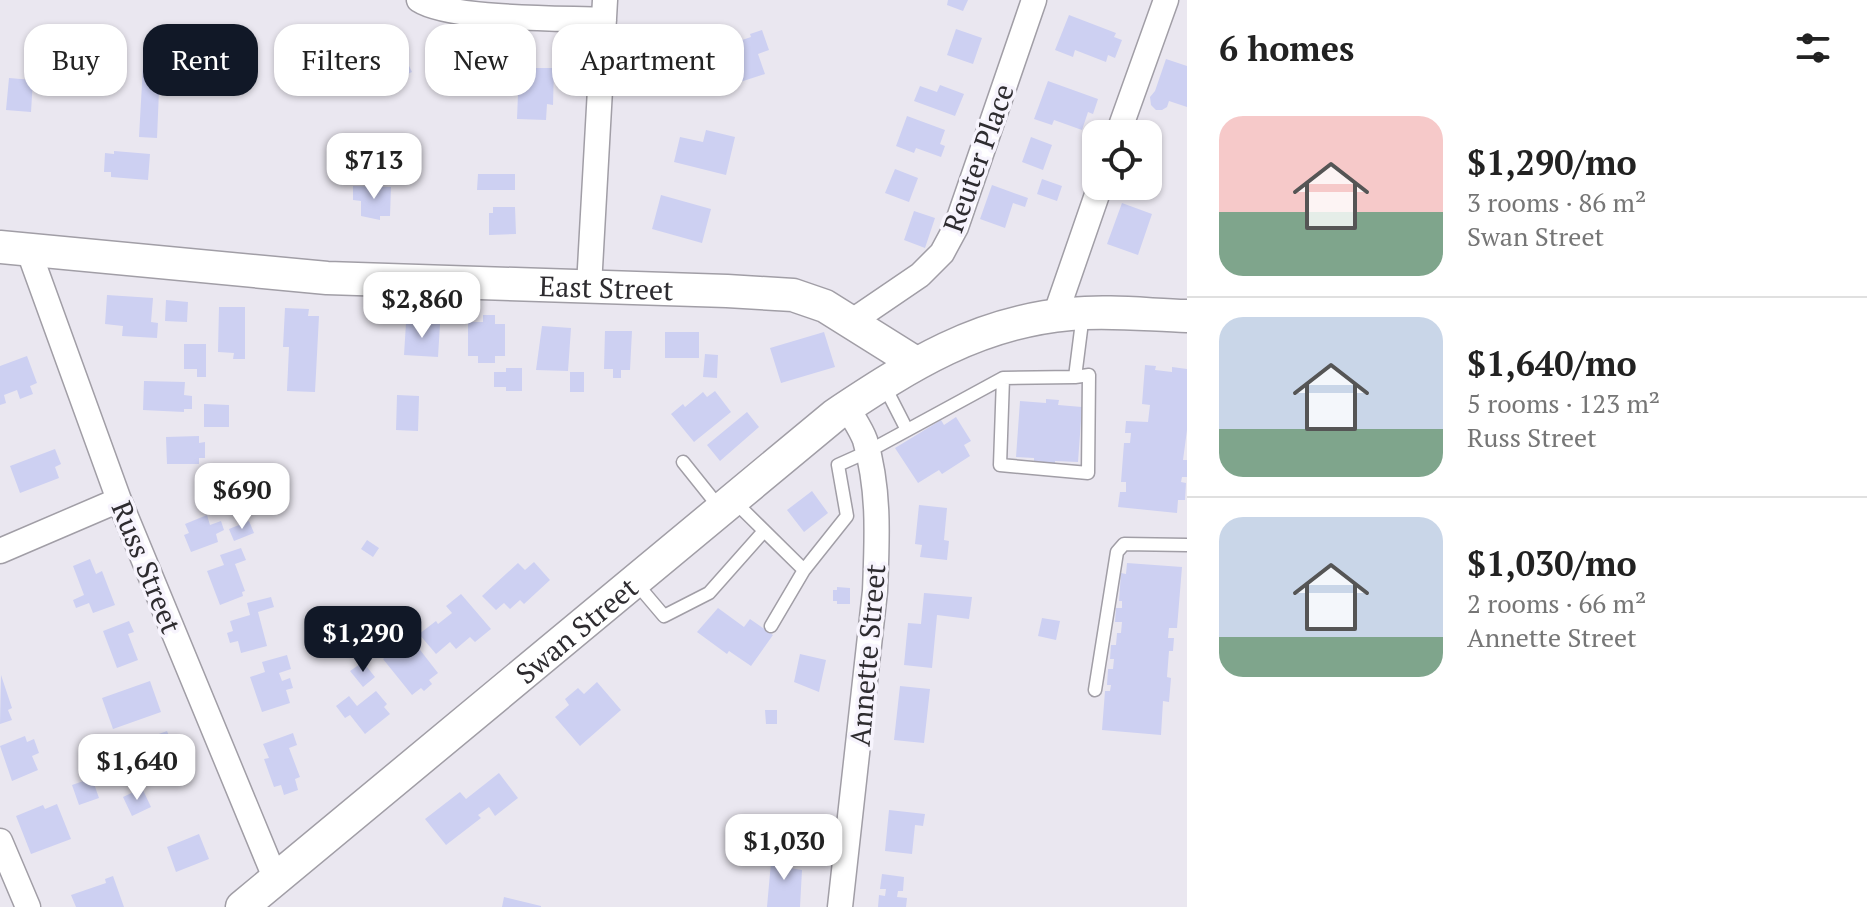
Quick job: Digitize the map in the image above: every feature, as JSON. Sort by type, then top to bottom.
[{"type":"main road","name":"East Street","points":[[14,248],[327,278],[793,295],[825,306],[916,363]]},
{"type":"main road","points":[[916,363],[978,334],[1069,315],[1187,316]]},
{"type":"main road","name":"Swan Street","points":[[242,907],[847,407],[916,363]]},
{"type":"street","points":[[419,0],[433,7],[604,10],[589,286]]},
{"type":"street","name":"Reuter Place","points":[[851,322],[920,275],[942,253],[956,227],[1034,0]]},
{"type":"street","points":[[1123,120],[1166,0]]},
{"type":"street","points":[[1069,315],[1097,200]]},
{"type":"street","name":"Russ Street","points":[[14,248],[276,880]]},
{"type":"street","name":"Annette Street","points":[[840,907],[875,591],[877,495],[864,438],[847,407]]},
{"type":"street","points":[[0,551],[119,500]]},
{"type":"street","points":[[0,841],[28,907]]},
{"type":"lane","points":[[1069,315],[1075,377]]},
{"type":"lane","points":[[771,626],[804,570],[847,516],[838,465],[1003,378],[1089,375],[1088,473],[1000,465],[1003,378]]},
{"type":"lane","points":[[883,382],[907,430]]},
{"type":"lane","points":[[683,462],[727,505],[764,531],[804,570]]},
{"type":"lane","points":[[635,582],[664,616],[709,593],[764,531]]},
{"type":"lane","points":[[1095,690],[1117,552],[1124,544],[1187,545]]},
{"type":"building","points":[[948,0],[968,0],[963,11],[947,5]]},
{"type":"building","points":[[1069,15],[1116,33],[1114,37],[1122,40],[1115,58],[1108,55],[1106,62],[1075,50],[1073,57],[1055,50]]},
{"type":"building","points":[[956,29],[982,38],[973,64],[947,55]]},
{"type":"building","points":[[762,30],[769,50],[758,54],[765,74],[744,81],[744,39],[751,37],[750,34]]},
{"type":"building","points":[[1166,59],[1187,66],[1187,107],[1169,101],[1162,110],[1156,110],[1151,105],[1150,97]]},
{"type":"building","points":[[143,66],[143,96],[159,96],[157,138],[139,137]]},
{"type":"building","points":[[536,68],[552,68],[553,105],[547,104],[546,120],[517,119],[518,96],[536,96]]},
{"type":"building","points":[[9,78],[24,79],[24,96],[32,96],[31,112],[6,110]]},
{"type":"building","points":[[1048,81],[1098,99],[1093,114],[1088,112],[1085,120],[1082,120],[1082,130],[1054,120],[1052,125],[1034,119]]},
{"type":"building","points":[[940,85],[964,94],[955,116],[914,101],[920,86],[937,92]]},
{"type":"building","points":[[907,116],[945,130],[940,144],[945,146],[941,157],[916,148],[914,153],[896,146]]},
{"type":"building","points":[[706,130],[735,137],[726,175],[674,162],[680,137],[703,142]]},
{"type":"building","points":[[1031,137],[1052,145],[1043,170],[1022,162]]},
{"type":"building","points":[[114,151],[150,154],[148,180],[111,177],[111,172],[104,172],[105,153],[114,154]]},
{"type":"building","points":[[895,169],[918,178],[909,202],[885,193]]},
{"type":"building","points":[[478,174],[515,174],[515,190],[477,190]]},
{"type":"building","points":[[1042,179],[1062,186],[1057,201],[1037,194]]},
{"type":"building","points":[[992,185],[1028,198],[1025,207],[1013,203],[1005,228],[980,219]]},
{"type":"building","points":[[353,186],[391,187],[390,216],[380,216],[380,220],[361,216],[361,201],[353,200]]},
{"type":"building","points":[[661,195],[711,209],[702,243],[652,229]]},
{"type":"building","points":[[1122,203],[1152,214],[1138,255],[1107,244]]},
{"type":"building","points":[[493,207],[515,207],[516,234],[489,235],[489,213],[493,213]]},
{"type":"building","points":[[914,211],[935,218],[925,248],[904,240]]},
{"type":"building","points":[[107,295],[153,298],[151,322],[158,323],[157,338],[122,336],[123,326],[105,324]]},
{"type":"building","points":[[166,300],[188,302],[187,322],[165,321]]},
{"type":"building","points":[[219,307],[245,307],[245,359],[233,359],[234,353],[218,352]]},
{"type":"building","points":[[285,308],[309,309],[308,316],[319,316],[315,392],[287,391],[289,347],[283,347]]},
{"type":"building","points":[[483,315],[495,315],[495,324],[505,324],[505,356],[495,356],[495,363],[478,363],[478,356],[468,356],[468,322],[483,322]]},
{"type":"building","points":[[406,323],[440,324],[438,357],[404,355]]},
{"type":"building","points":[[542,326],[571,328],[568,371],[536,370]]},
{"type":"building","points":[[605,331],[632,331],[630,370],[621,370],[621,378],[613,378],[613,369],[604,369]]},
{"type":"building","points":[[665,332],[699,332],[699,358],[665,358]]},
{"type":"building","points":[[824,332],[835,367],[781,383],[770,348]]},
{"type":"building","points":[[184,344],[206,344],[206,377],[197,377],[197,369],[184,369]]},
{"type":"building","points":[[705,354],[718,355],[717,378],[703,377]]},
{"type":"building","points":[[27,356],[37,383],[30,386],[33,394],[20,399],[17,390],[4,395],[6,403],[0,405],[0,366]]},
{"type":"building","points":[[1145,365],[1172,372],[1172,367],[1187,369],[1187,430],[1183,460],[1187,460],[1187,477],[1182,477],[1181,482],[1186,483],[1185,500],[1178,500],[1177,513],[1118,507],[1120,492],[1126,492],[1126,482],[1121,482],[1124,443],[1130,443],[1131,433],[1125,433],[1126,421],[1148,422],[1150,405],[1142,404]]},
{"type":"building","points":[[506,368],[522,368],[522,391],[494,387],[494,372],[506,372]]},
{"type":"building","points":[[570,372],[584,372],[584,392],[570,392]]},
{"type":"building","points":[[144,381],[185,382],[184,395],[192,396],[192,409],[184,409],[184,412],[143,410]]},
{"type":"building","points":[[715,391],[731,412],[694,442],[671,414],[703,392],[707,397]]},
{"type":"building","points":[[397,395],[419,396],[418,431],[396,430]]},
{"type":"building","points":[[1046,399],[1059,400],[1058,405],[1082,407],[1078,462],[1055,461],[1055,467],[1034,466],[1034,458],[1016,457],[1020,401],[1046,403]]},
{"type":"building","points":[[204,404],[229,405],[229,427],[204,427]]},
{"type":"building","points":[[747,412],[759,427],[720,461],[707,445]]},
{"type":"building","points":[[956,417],[971,441],[964,445],[970,456],[942,474],[939,470],[918,483],[895,448],[941,420],[944,425]]},
{"type":"building","points":[[199,436],[199,443],[205,442],[205,458],[199,458],[199,464],[167,464],[166,437]]},
{"type":"building","points":[[55,449],[61,464],[55,467],[59,478],[20,493],[10,466]]},
{"type":"building","points":[[222,489],[224,501],[205,504],[204,491]]},
{"type":"building","points":[[812,491],[828,513],[804,532],[787,510]]},
{"type":"building","points":[[919,505],[947,508],[944,540],[949,541],[947,560],[920,557],[922,545],[915,544]]},
{"type":"building","points":[[207,515],[210,525],[221,521],[224,530],[216,534],[218,542],[191,552],[184,535],[189,533],[185,524]]},
{"type":"building","points":[[249,521],[254,533],[234,541],[229,529]]},
{"type":"building","points":[[367,540],[379,548],[373,557],[361,549]]},
{"type":"building","points":[[241,548],[246,560],[235,564],[245,591],[242,592],[243,596],[220,605],[207,571],[224,565],[220,555]]},
{"type":"building","points":[[90,559],[96,574],[102,571],[115,605],[93,613],[89,603],[76,608],[73,600],[84,595],[73,566]]},
{"type":"building","points":[[534,562],[550,580],[524,604],[520,600],[510,609],[504,603],[496,610],[482,596],[518,563],[525,570]]},
{"type":"building","points":[[1127,563],[1182,567],[1177,628],[1169,628],[1168,638],[1174,638],[1173,651],[1169,651],[1169,702],[1163,701],[1161,735],[1102,730],[1105,691],[1110,691],[1111,685],[1107,685],[1108,669],[1113,669],[1111,645],[1116,645],[1117,633],[1121,633],[1122,622],[1115,622],[1116,608],[1122,608],[1122,601],[1119,601],[1121,573],[1126,574]]},
{"type":"building","points":[[837,587],[850,588],[850,604],[833,601],[833,590]]},
{"type":"building","points":[[924,593],[972,597],[969,619],[937,615],[932,668],[904,665],[908,623],[921,624]]},
{"type":"building","points":[[461,594],[491,629],[475,642],[470,637],[456,649],[450,642],[436,654],[419,634],[452,613],[446,606]]},
{"type":"building","points":[[271,597],[274,607],[258,612],[267,646],[241,653],[238,641],[230,643],[227,633],[233,631],[230,621],[250,615],[247,603]]},
{"type":"building","points":[[718,608],[744,627],[750,619],[773,635],[751,666],[729,651],[727,654],[697,632]]},
{"type":"building","points":[[1042,618],[1060,621],[1056,640],[1038,636]]},
{"type":"building","points":[[129,621],[134,632],[128,634],[138,660],[117,668],[103,631]]},
{"type":"building","points":[[410,637],[438,673],[429,680],[432,684],[424,691],[421,688],[412,695],[383,659]]},
{"type":"building","points":[[800,654],[826,660],[819,692],[794,682]]},
{"type":"building","points":[[287,655],[291,669],[279,673],[282,681],[290,678],[293,688],[286,690],[290,703],[262,712],[250,677],[265,672],[262,662]]},
{"type":"building","points":[[363,662],[375,677],[363,687],[350,671]]},
{"type":"building","points":[[1,675],[12,708],[8,710],[12,720],[0,724]]},
{"type":"building","points":[[150,681],[161,712],[113,729],[102,698]]},
{"type":"building","points":[[597,682],[621,710],[580,746],[555,717],[569,705],[565,699],[578,688],[584,694]]},
{"type":"building","points":[[900,686],[930,689],[924,743],[894,740]]},
{"type":"building","points":[[376,691],[387,704],[384,707],[390,714],[365,734],[350,715],[345,718],[336,706],[349,696],[357,706]]},
{"type":"building","points":[[765,710],[777,710],[777,724],[766,724]]},
{"type":"building","points":[[167,731],[178,759],[124,779],[119,766],[126,763],[120,748]]},
{"type":"building","points":[[293,733],[297,745],[289,748],[300,777],[295,779],[298,790],[284,795],[281,785],[274,787],[264,759],[269,758],[263,744]]},
{"type":"building","points":[[25,736],[27,742],[34,739],[39,753],[32,756],[38,770],[12,781],[0,746]]},
{"type":"building","points":[[499,773],[518,798],[495,816],[489,807],[478,815],[481,818],[446,845],[425,819],[460,792],[466,799]]},
{"type":"building","points":[[92,778],[99,798],[79,805],[72,785]]},
{"type":"building","points":[[142,788],[151,807],[132,816],[123,797]]},
{"type":"building","points":[[57,804],[71,839],[31,854],[16,816],[43,805],[45,809]]},
{"type":"building","points":[[889,810],[925,814],[923,826],[915,825],[912,854],[885,851]]},
{"type":"building","points":[[199,834],[209,859],[176,872],[167,847]]},
{"type":"building","points":[[772,851],[791,852],[790,868],[802,870],[800,907],[767,907]]},
{"type":"building","points":[[882,874],[904,877],[903,891],[898,891],[897,897],[907,898],[906,907],[878,907],[879,895],[885,896],[886,889],[880,889]]},
{"type":"building","points":[[113,876],[124,907],[76,907],[71,895],[106,883],[105,879]]},
{"type":"building","points":[[504,897],[541,906],[541,907],[502,907]]}]
